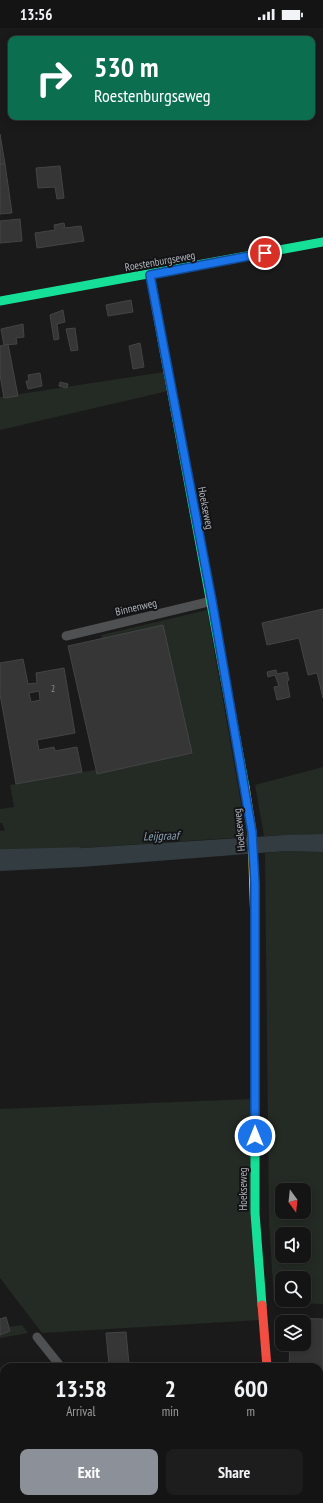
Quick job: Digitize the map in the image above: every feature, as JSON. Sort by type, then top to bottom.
[{"type":"street","name":"Roestenburgseweg","points":[[0,301],[150,275],[323,242]]},
{"type":"street","name":"Hoekseweg","points":[[150,275],[212,601],[252,832],[254,859],[255,1213],[267,1363]]},
{"type":"street","name":"Binnenweg","points":[[66,636],[212,601]]},
{"type":"street","points":[[37,1337],[58,1363]]},
{"type":"shaded area","points":[[164,372],[168,391],[0,430],[0,397]]},
{"type":"shaded area","points":[[207,610],[247,837],[37,851],[0,852],[0,831],[5,830],[2,823],[0,823],[0,809],[14,807],[10,785],[128,764],[101,635]]},
{"type":"shaded area","points":[[323,767],[323,834],[264,836],[255,785]]},
{"type":"shaded area","points":[[323,834],[323,852],[286,851],[81,867],[0,871],[0,852]]},
{"type":"shaded area","points":[[286,851],[323,852],[323,1304],[311,1304],[311,1271],[275,1271],[274,1302],[269,1223],[265,853]]},
{"type":"shaded area","points":[[251,1099],[259,1320],[42,1333],[0,1278],[0,1109]]},
{"type":"shaded area","points":[[22,1325],[28,1333],[0,1338],[0,1328]]},
{"type":"building","points":[[0,134],[5,164],[0,164]]},
{"type":"building","points":[[0,164],[5,164],[12,213],[0,214]]},
{"type":"building","points":[[60,166],[64,198],[57,199],[55,187],[38,188],[36,168]]},
{"type":"building","points":[[20,219],[22,241],[0,243],[0,221]]},
{"type":"building","points":[[64,223],[65,228],[81,226],[84,241],[37,248],[35,233],[55,230],[54,225]]},
{"type":"building","points":[[131,300],[133,312],[108,316],[106,305]]},
{"type":"building","points":[[63,310],[65,322],[57,324],[59,339],[54,340],[50,315]]},
{"type":"building","points":[[23,324],[24,337],[16,338],[17,344],[4,345],[1,329]]},
{"type":"building","points":[[75,328],[78,350],[71,351],[66,329]]},
{"type":"building","points":[[140,343],[144,367],[133,369],[129,346]]},
{"type":"building","points":[[8,344],[18,396],[4,398],[0,375],[0,346]]},
{"type":"building","points":[[40,373],[42,386],[28,389],[26,381],[29,381],[28,375]]},
{"type":"building","points":[[60,382],[68,384],[67,388],[59,386]]},
{"type":"building","points":[[323,609],[323,698],[317,673],[308,675],[299,638],[267,645],[262,623]]},
{"type":"building","points":[[163,625],[192,753],[97,774],[68,646]]},
{"type":"building","points":[[23,659],[28,684],[37,683],[36,673],[64,668],[75,733],[37,740],[39,750],[54,747],[55,751],[77,747],[82,772],[16,784],[0,694],[0,663]],"holes":[[[39,691],[40,700],[31,702],[29,693]]]},
{"type":"building","points":[[276,670],[277,674],[287,672],[290,697],[277,700],[274,687],[279,686],[275,675],[268,677],[267,672]]},
{"type":"building","points":[[6,1317],[10,1331],[0,1335],[0,1319]]},
{"type":"building","points":[[311,1319],[323,1319],[323,1363],[289,1363],[290,1351],[311,1351]]},
{"type":"building","points":[[126,1332],[129,1363],[109,1363],[106,1333]]},
{"type":"waterway","name":"Leijgraaf","points":[[0,851],[79,849]]},
{"type":"traffic: fast","points":[[0,301],[323,242]]},
{"type":"traffic: fast","points":[[150,275],[245,787]]},
{"type":"traffic: fast","points":[[255,924],[255,1213],[262,1305]]},
{"type":"traffic: slow","points":[[245,787],[252,832],[255,924]]},
{"type":"traffic: jam","points":[[262,1305],[267,1363]]},
{"type":"route","points":[[255,1136],[255,883],[252,832],[212,601],[150,275],[265,253]]}]
